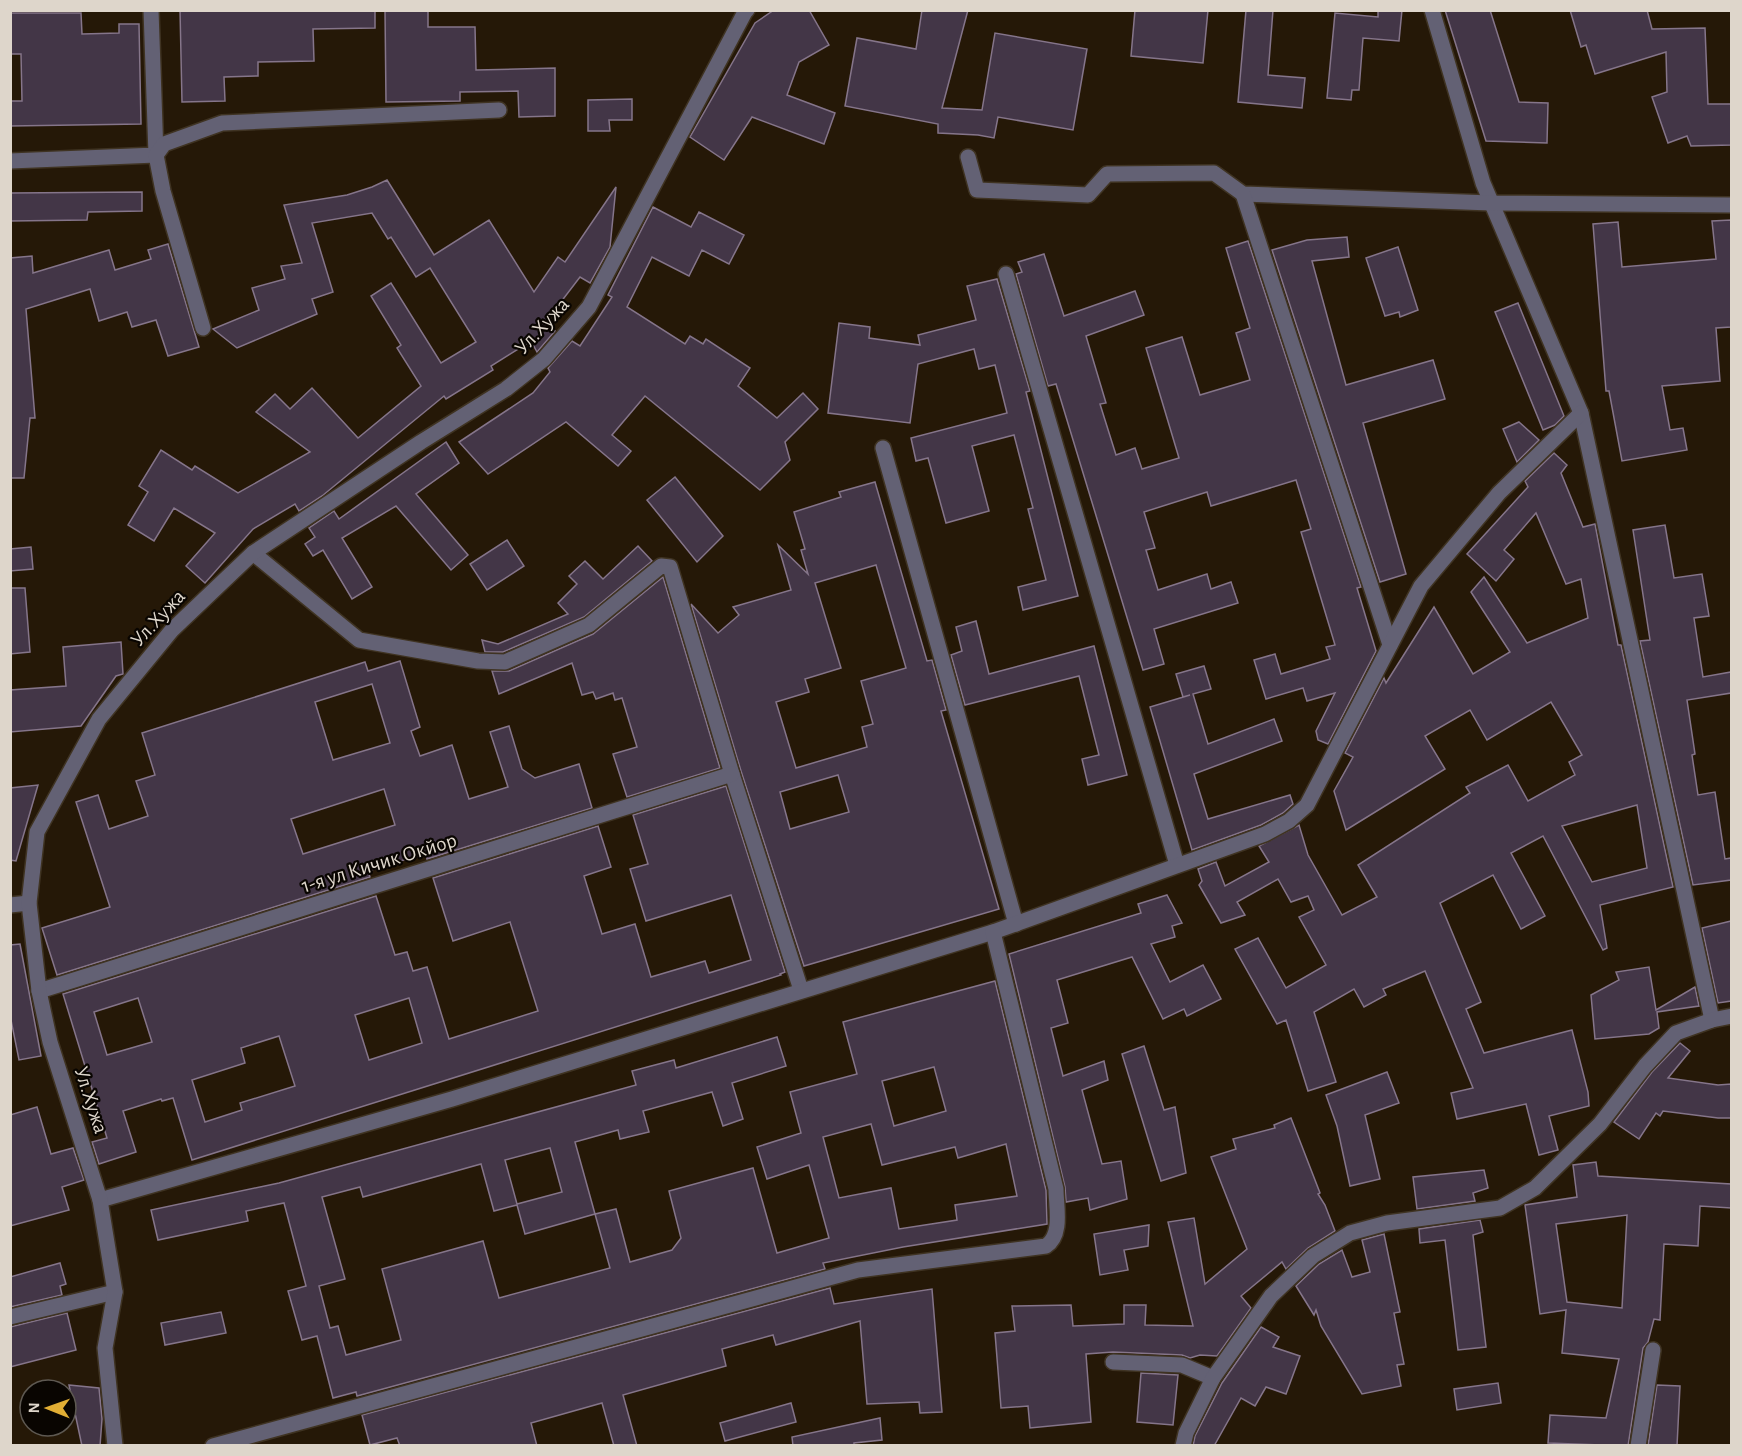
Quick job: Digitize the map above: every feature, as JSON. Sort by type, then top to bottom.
[{"type":"street","points":[[151,10],[156,155],[163,191],[203,328]]},
{"type":"street","points":[[1432,10],[1483,183],[1581,413],[1712,1020]]},
{"type":"street","name":"Ул.Хужа","points":[[115,1446],[105,1348],[116,1292],[100,1200],[50,1042],[39,991],[29,903],[37,832],[99,719],[172,630],[253,553],[506,389],[544,359],[589,307],[745,11]]},
{"type":"street","points":[[156,155],[164,144],[222,123],[499,110]]},
{"type":"street","points":[[10,161],[156,155]]},
{"type":"street","points":[[968,157],[977,190],[1088,195],[1107,174],[1214,173],[1243,194],[1491,203],[1731,205]]},
{"type":"street","points":[[1243,194],[1390,645]]},
{"type":"street","points":[[1006,274],[1177,865]]},
{"type":"street","points":[[100,1200],[453,1099],[993,932],[1265,834],[1289,821],[1307,805],[1421,586],[1499,493],[1581,413]]},
{"type":"street","points":[[883,448],[1016,924]]},
{"type":"street","points":[[253,553],[359,640],[415,648],[478,661],[496,662],[505,662],[589,625],[660,566],[670,567],[732,774],[801,990]]},
{"type":"street","name":"1-я ул Кичик Окйор","points":[[39,991],[732,774]]},
{"type":"street","points":[[10,905],[29,903]]},
{"type":"street","points":[[213,1446],[858,1270],[1046,1246],[1052,1242],[1057,1231],[1056,1189],[993,932]]},
{"type":"street","points":[[1184,1446],[1186,1433],[1213,1378],[1271,1296],[1312,1256],[1350,1233],[1388,1223],[1500,1208],[1535,1188],[1600,1124],[1645,1066],[1676,1033],[1731,1016]]},
{"type":"street","points":[[10,1317],[116,1292]]},
{"type":"street","points":[[1638,1446],[1653,1350]]},
{"type":"street","points":[[1113,1362],[1182,1365],[1213,1378]]},
{"type":"building","points":[[180,10],[375,10],[375,28],[313,29],[314,61],[258,62],[258,76],[224,77],[225,101],[182,102]]},
{"type":"building","points":[[385,10],[428,10],[428,27],[475,27],[476,70],[555,68],[555,116],[519,117],[518,91],[460,92],[460,101],[386,102]]},
{"type":"building","points":[[774,10],[809,10],[829,45],[799,62],[787,95],[835,113],[824,144],[752,117],[724,160],[690,137],[755,23]]},
{"type":"building","points":[[922,10],[968,10],[942,108],[982,110],[995,33],[1087,49],[1073,130],[998,117],[994,138],[938,133],[938,124],[845,106],[857,38],[916,49]]},
{"type":"building","points":[[1135,10],[1208,10],[1203,63],[1131,56]]},
{"type":"building","points":[[1246,10],[1273,10],[1268,75],[1305,78],[1302,108],[1238,102]]},
{"type":"building","points":[[1378,10],[1402,10],[1399,41],[1363,38],[1359,90],[1352,90],[1351,100],[1327,98],[1335,13],[1378,17]]},
{"type":"building","points":[[1445,10],[1490,10],[1519,102],[1548,103],[1547,143],[1486,141]]},
{"type":"building","points":[[1570,10],[1647,10],[1652,29],[1705,28],[1708,104],[1731,104],[1731,145],[1691,146],[1687,136],[1668,143],[1652,97],[1667,92],[1666,52],[1595,74],[1586,45],[1581,47]]},
{"type":"building","points":[[10,13],[81,13],[82,34],[119,33],[119,24],[139,24],[141,124],[10,126],[10,101],[22,101],[21,54],[10,54]]},
{"type":"building","points":[[632,99],[632,120],[609,120],[610,131],[588,131],[588,100]]},
{"type":"building","points":[[387,180],[434,255],[489,220],[534,292],[558,257],[565,262],[616,187],[610,247],[590,283],[580,277],[544,324],[555,331],[537,352],[531,341],[491,366],[493,370],[446,399],[444,396],[322,496],[299,511],[295,504],[253,529],[205,583],[186,566],[215,533],[174,508],[154,541],[128,525],[148,492],[139,486],[161,450],[192,470],[195,466],[238,493],[310,452],[256,412],[275,394],[290,409],[312,388],[358,438],[421,386],[397,348],[401,345],[371,296],[391,283],[441,363],[476,342],[430,268],[416,277],[391,237],[388,239],[372,213],[312,223],[333,292],[312,299],[317,314],[237,348],[213,329],[259,310],[252,288],[285,279],[281,266],[302,263],[284,205],[347,195]]},
{"type":"building","points":[[142,192],[142,211],[88,212],[87,220],[10,221],[10,193]]},
{"type":"building","points":[[653,207],[691,227],[699,212],[744,235],[729,264],[702,250],[689,276],[652,257],[627,307],[685,344],[690,336],[703,344],[706,339],[750,368],[738,386],[777,418],[803,393],[818,409],[785,442],[790,460],[760,490],[645,396],[612,435],[631,451],[618,466],[566,422],[488,474],[459,442],[533,393],[550,372],[548,368],[572,341],[580,346],[612,297],[608,295]]},
{"type":"building","points":[[1731,220],[1731,327],[1716,328],[1720,381],[1662,386],[1670,430],[1683,428],[1687,450],[1622,461],[1609,391],[1606,391],[1593,224],[1618,222],[1622,267],[1716,259],[1712,221]]},
{"type":"building","points":[[1347,237],[1349,257],[1312,261],[1346,385],[1433,360],[1445,399],[1363,423],[1406,574],[1380,582],[1272,250],[1307,240]]},
{"type":"building","points":[[1248,241],[1361,587],[1357,588],[1376,651],[1328,744],[1318,740],[1316,731],[1335,693],[1307,701],[1303,688],[1266,699],[1254,660],[1275,654],[1281,674],[1330,659],[1326,647],[1335,645],[1301,532],[1311,529],[1296,480],[1211,506],[1207,492],[1144,512],[1155,548],[1146,550],[1158,590],[1207,574],[1211,589],[1231,582],[1238,603],[1154,629],[1164,664],[1143,670],[1056,384],[1048,386],[1016,274],[1022,272],[1018,262],[1044,254],[1064,316],[1135,291],[1144,315],[1086,336],[1106,403],[1100,404],[1116,455],[1135,448],[1142,469],[1179,458],[1146,348],[1182,337],[1200,395],[1250,380],[1236,333],[1250,328],[1226,248]]},
{"type":"building","points":[[168,244],[199,347],[168,356],[156,320],[132,327],[127,312],[99,321],[90,289],[26,309],[35,418],[30,418],[24,478],[10,478],[10,258],[32,256],[33,273],[109,250],[115,270],[151,259],[148,250]]},
{"type":"building","points":[[1398,247],[1418,310],[1400,317],[1399,312],[1385,316],[1366,258]]},
{"type":"building","points":[[997,279],[1030,391],[1026,392],[1078,596],[1023,610],[1018,587],[1046,580],[1028,509],[1033,508],[1014,435],[972,446],[989,511],[946,523],[928,458],[916,461],[911,438],[1007,413],[995,365],[979,369],[974,349],[918,364],[910,423],[828,413],[839,323],[870,327],[869,338],[920,345],[918,335],[976,320],[967,286]]},
{"type":"building","points":[[1518,303],[1564,416],[1555,425],[1543,430],[1495,312]]},
{"type":"building","points":[[1519,422],[1539,440],[1517,462],[1503,429]]},
{"type":"building","points":[[446,442],[459,463],[416,494],[468,555],[451,570],[396,506],[342,538],[372,587],[352,599],[323,550],[313,556],[305,544],[315,537],[309,528],[334,511],[339,519]]},
{"type":"building","points":[[1554,453],[1567,465],[1561,473],[1583,527],[1595,524],[1618,645],[1621,645],[1673,887],[1600,905],[1607,948],[1603,950],[1543,836],[1511,853],[1545,916],[1521,929],[1493,875],[1440,903],[1481,1002],[1466,1009],[1484,1053],[1572,1030],[1588,1092],[1589,1106],[1549,1116],[1558,1150],[1539,1155],[1526,1104],[1457,1119],[1451,1093],[1473,1088],[1425,971],[1383,989],[1386,995],[1364,1007],[1354,989],[1314,1012],[1336,1082],[1308,1091],[1286,1020],[1277,1024],[1235,949],[1258,938],[1286,988],[1326,965],[1299,917],[1314,910],[1308,896],[1291,902],[1278,879],[1237,902],[1245,915],[1221,923],[1199,885],[1202,881],[1198,869],[1216,862],[1225,886],[1269,862],[1259,846],[1299,825],[1308,855],[1342,915],[1377,897],[1358,865],[1470,793],[1466,787],[1508,765],[1528,801],[1575,775],[1569,762],[1582,755],[1551,702],[1487,740],[1470,710],[1425,736],[1445,769],[1346,830],[1334,791],[1353,757],[1345,753],[1384,678],[1386,683],[1434,607],[1473,674],[1510,652],[1471,592],[1484,577],[1527,643],[1588,618],[1581,579],[1566,584],[1536,513],[1504,550],[1514,559],[1496,581],[1467,554],[1528,487],[1525,481]],"holes":[[[1637,805],[1647,868],[1592,882],[1562,826]]]},
{"type":"building","points":[[675,477],[723,536],[697,562],[647,500]]},
{"type":"building","points":[[875,482],[927,661],[932,660],[946,710],[941,711],[999,909],[804,966],[741,771],[691,604],[718,633],[739,615],[733,607],[791,590],[778,545],[808,574],[801,550],[805,549],[794,512],[841,497],[839,492]],"holes":[[[876,565],[906,668],[861,681],[873,724],[862,727],[867,747],[796,768],[776,702],[809,692],[805,679],[841,668],[815,583]],[[838,775],[849,812],[790,829],[780,792]]]},
{"type":"building","points":[[1665,525],[1674,578],[1702,574],[1709,616],[1694,618],[1703,677],[1731,672],[1731,693],[1687,700],[1698,795],[1715,792],[1725,859],[1731,858],[1731,880],[1693,885],[1640,641],[1650,640],[1633,530]]},
{"type":"building","points":[[507,540],[524,566],[487,590],[470,564]]},
{"type":"building","points":[[638,546],[652,561],[584,617],[503,652],[485,652],[482,640],[498,644],[568,614],[558,603],[577,584],[569,576],[585,561],[603,579]]},
{"type":"building","points":[[31,547],[33,569],[10,571],[10,549]]},
{"type":"building","points":[[663,577],[720,768],[627,797],[613,754],[637,747],[622,698],[615,700],[613,693],[596,699],[593,692],[582,695],[572,663],[499,694],[492,671],[509,671],[593,634]]},
{"type":"building","points":[[10,588],[25,588],[30,652],[10,654]]},
{"type":"building","points":[[976,621],[989,674],[1094,646],[1127,775],[1088,785],[1082,759],[1099,755],[1079,676],[965,705],[951,655],[962,651],[956,627]]},
{"type":"building","points":[[121,642],[123,674],[116,676],[81,726],[10,732],[10,690],[66,686],[63,647]]},
{"type":"building","points":[[400,661],[420,727],[411,731],[420,756],[452,745],[469,799],[508,787],[490,732],[509,726],[522,769],[535,778],[579,764],[592,808],[427,859],[426,854],[368,871],[370,877],[57,975],[42,928],[110,907],[76,802],[98,795],[109,829],[148,816],[136,781],[155,775],[142,733],[365,662],[368,671]],"holes":[[[372,684],[390,743],[333,760],[315,702]],[[384,789],[395,825],[303,854],[291,819]]]},
{"type":"building","points":[[1204,666],[1211,689],[1193,694],[1208,744],[1274,719],[1282,741],[1194,774],[1208,819],[1290,795],[1293,804],[1283,813],[1261,825],[1192,850],[1150,707],[1190,695],[1183,697],[1176,674]]},
{"type":"building","points":[[38,785],[16,861],[10,860],[10,788]]},
{"type":"building","points":[[726,786],[785,972],[192,1160],[173,1098],[162,1101],[161,1099],[123,1111],[136,1152],[99,1164],[92,1142],[107,1138],[63,994],[376,896],[395,955],[407,952],[413,971],[427,967],[449,1039],[538,1011],[510,922],[453,941],[433,878],[598,826],[611,867],[584,876],[602,934],[635,924],[651,977],[705,961],[709,973],[751,960],[731,895],[646,921],[630,869],[648,864],[633,815]],"holes":[[[138,998],[152,1042],[107,1055],[94,1012]],[[409,998],[422,1043],[369,1060],[355,1015]],[[279,1036],[295,1086],[240,1103],[242,1110],[205,1122],[192,1080],[245,1063],[241,1048]]]},
{"type":"building","points":[[1167,895],[1182,923],[1172,926],[1175,937],[1151,944],[1170,982],[1203,965],[1221,999],[1187,1016],[1184,1009],[1163,1019],[1132,957],[1057,980],[1068,1023],[1051,1028],[1063,1076],[1104,1061],[1108,1080],[1082,1090],[1102,1164],[1121,1161],[1127,1199],[1090,1210],[1088,1198],[1066,1202],[1065,1187],[1009,954],[1141,913],[1138,904]]},
{"type":"building","points":[[1731,921],[1731,1001],[1718,1003],[1702,928]]},
{"type":"building","points":[[20,944],[41,1056],[19,1060],[10,1015],[10,945]]},
{"type":"building","points":[[1649,967],[1656,1010],[1695,987],[1699,1006],[1657,1012],[1659,1028],[1649,1034],[1595,1039],[1591,995],[1619,980],[1616,972]]},
{"type":"building","points":[[995,981],[1046,1190],[1047,1224],[903,1247],[823,1263],[825,1269],[357,1396],[356,1392],[333,1398],[317,1336],[302,1340],[288,1291],[306,1286],[284,1203],[246,1211],[248,1221],[158,1240],[151,1210],[279,1183],[636,1085],[632,1071],[674,1060],[676,1068],[777,1037],[786,1066],[732,1083],[743,1119],[723,1126],[712,1092],[643,1111],[649,1132],[620,1139],[618,1130],[575,1142],[595,1214],[616,1209],[630,1262],[672,1250],[681,1238],[669,1191],[753,1168],[777,1253],[829,1238],[809,1165],[767,1179],[757,1147],[801,1133],[790,1092],[857,1074],[843,1022]],"holes":[[[934,1067],[946,1111],[894,1126],[882,1081]],[[871,1124],[882,1165],[955,1147],[958,1158],[1006,1144],[1017,1196],[955,1205],[957,1220],[899,1229],[891,1188],[839,1198],[823,1137]],[[550,1148],[562,1192],[517,1204],[505,1160]],[[481,1164],[494,1211],[517,1205],[525,1234],[595,1214],[610,1268],[499,1298],[483,1241],[382,1269],[401,1340],[346,1355],[338,1326],[330,1328],[319,1286],[345,1279],[322,1197],[360,1187],[363,1197]]]},
{"type":"building","points":[[1680,1043],[1690,1051],[1668,1078],[1718,1085],[1731,1084],[1731,1118],[1663,1111],[1660,1116],[1656,1113],[1639,1139],[1614,1122],[1652,1072]]},
{"type":"building","points":[[1144,1046],[1164,1110],[1175,1107],[1186,1173],[1161,1181],[1122,1054]]},
{"type":"building","points":[[1387,1072],[1399,1103],[1365,1115],[1380,1179],[1350,1186],[1337,1126],[1326,1095]]},
{"type":"building","points":[[37,1107],[51,1154],[73,1148],[84,1180],[62,1187],[69,1210],[10,1226],[10,1115]]},
{"type":"building","points":[[1291,1118],[1320,1193],[1318,1194],[1335,1231],[1308,1248],[1286,1269],[1282,1262],[1241,1296],[1251,1308],[1217,1356],[1200,1355],[1190,1358],[1182,1355],[1113,1352],[1086,1354],[1091,1422],[1030,1428],[1028,1406],[1001,1408],[995,1333],[1015,1331],[1012,1306],[1071,1305],[1073,1326],[1124,1324],[1124,1305],[1146,1305],[1145,1325],[1193,1326],[1168,1222],[1194,1218],[1205,1284],[1247,1249],[1211,1157],[1236,1149],[1233,1139],[1275,1128],[1274,1125]]},
{"type":"building","points":[[1596,1162],[1598,1176],[1731,1184],[1731,1208],[1700,1206],[1698,1246],[1664,1244],[1660,1320],[1654,1319],[1648,1342],[1643,1348],[1628,1446],[1548,1443],[1550,1415],[1606,1418],[1619,1359],[1562,1353],[1566,1310],[1540,1314],[1525,1205],[1577,1197],[1573,1165]],"holes":[[[1627,1215],[1622,1308],[1567,1302],[1556,1224]]]},
{"type":"building","points":[[1484,1170],[1488,1188],[1473,1193],[1475,1201],[1417,1209],[1413,1177]]},
{"type":"building","points":[[1480,1220],[1483,1232],[1473,1235],[1486,1347],[1458,1350],[1445,1240],[1420,1243],[1419,1229]]},
{"type":"building","points":[[1149,1225],[1148,1246],[1124,1250],[1128,1270],[1100,1275],[1094,1234]]},
{"type":"building","points":[[1384,1234],[1400,1312],[1394,1313],[1404,1364],[1397,1365],[1401,1386],[1362,1394],[1321,1326],[1316,1310],[1314,1315],[1296,1286],[1319,1264],[1342,1250],[1352,1277],[1370,1272],[1362,1240]]},
{"type":"building","points":[[60,1263],[66,1284],[60,1286],[62,1295],[10,1307],[10,1277]]},
{"type":"building","points":[[830,1288],[834,1304],[932,1289],[942,1412],[920,1413],[919,1402],[867,1404],[860,1321],[776,1345],[773,1335],[722,1349],[726,1366],[623,1395],[637,1446],[614,1446],[602,1403],[531,1423],[537,1446],[400,1446],[397,1438],[370,1445],[362,1415]]},
{"type":"building","points":[[221,1312],[226,1333],[165,1345],[161,1323]]},
{"type":"building","points":[[67,1313],[76,1350],[10,1367],[10,1327]]},
{"type":"building","points":[[1261,1327],[1279,1337],[1273,1347],[1300,1356],[1286,1394],[1266,1387],[1255,1406],[1241,1398],[1214,1446],[1193,1446],[1195,1436],[1222,1383]]},
{"type":"building","points":[[1141,1373],[1178,1375],[1173,1425],[1137,1422]]},
{"type":"building","points":[[1498,1383],[1501,1403],[1457,1410],[1454,1389]]},
{"type":"building","points":[[1657,1385],[1680,1386],[1677,1446],[1648,1446]]},
{"type":"building","points":[[78,1386],[99,1388],[102,1419],[100,1446],[82,1446],[78,1427]]},
{"type":"building","points":[[791,1403],[796,1422],[725,1441],[720,1423]]},
{"type":"building","points":[[880,1418],[882,1440],[854,1443],[854,1446],[793,1446],[792,1437]]}]
